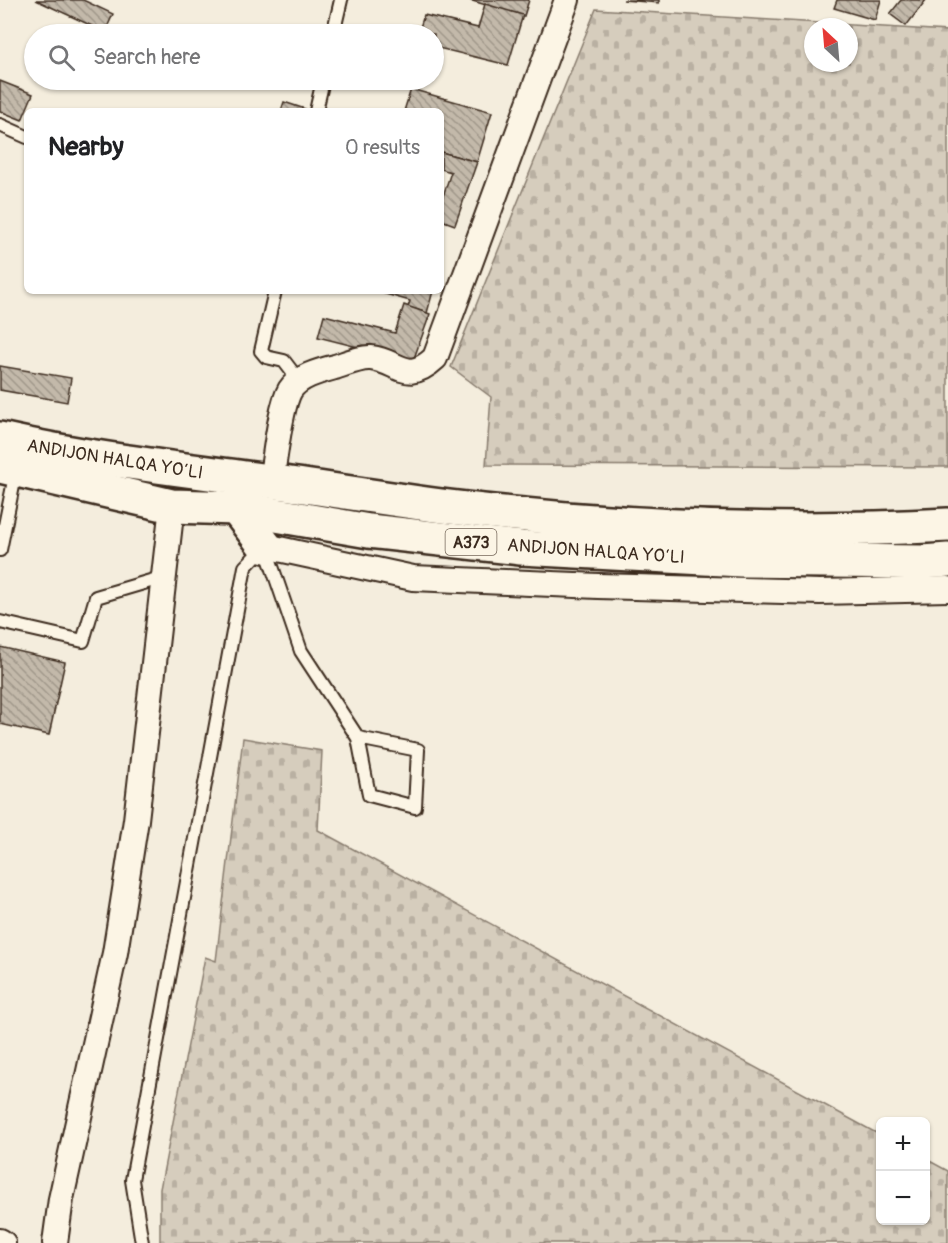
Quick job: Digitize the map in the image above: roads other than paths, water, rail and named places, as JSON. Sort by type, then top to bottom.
[{"type":"highway","name":"ANDIJON HALQA YO‘LI","points":[[0,439],[112,460],[451,507],[600,522],[722,529],[891,528],[948,525]]},
{"type":"highway","name":"ANDIJON HALQA YO‘LI","points":[[8,468],[171,506],[237,508],[369,531],[521,548],[741,560],[924,562],[948,560]]},
{"type":"highway","points":[[237,508],[265,546]]},
{"type":"street","points":[[271,482],[284,407],[291,389],[300,382],[314,373],[364,359],[371,358],[410,371],[425,367],[435,358],[567,0]]},
{"type":"street","points":[[55,1243],[61,1199],[117,942],[136,820],[171,506]]},
{"type":"street","points":[[265,546],[413,578],[820,592],[948,589]]},
{"type":"lane","points":[[335,24],[341,0]]},
{"type":"lane","points":[[317,108],[321,90]]},
{"type":"lane","points":[[0,125],[24,136]]},
{"type":"lane","points":[[274,294],[261,351],[266,357],[284,361],[300,382]]},
{"type":"lane","points":[[0,550],[8,468]]},
{"type":"lane","points":[[142,1243],[132,1180],[245,567],[265,546],[301,651],[358,738],[369,795],[415,807],[418,750],[358,738]]},
{"type":"lane","points":[[0,622],[83,641],[96,597],[164,577]]}]
